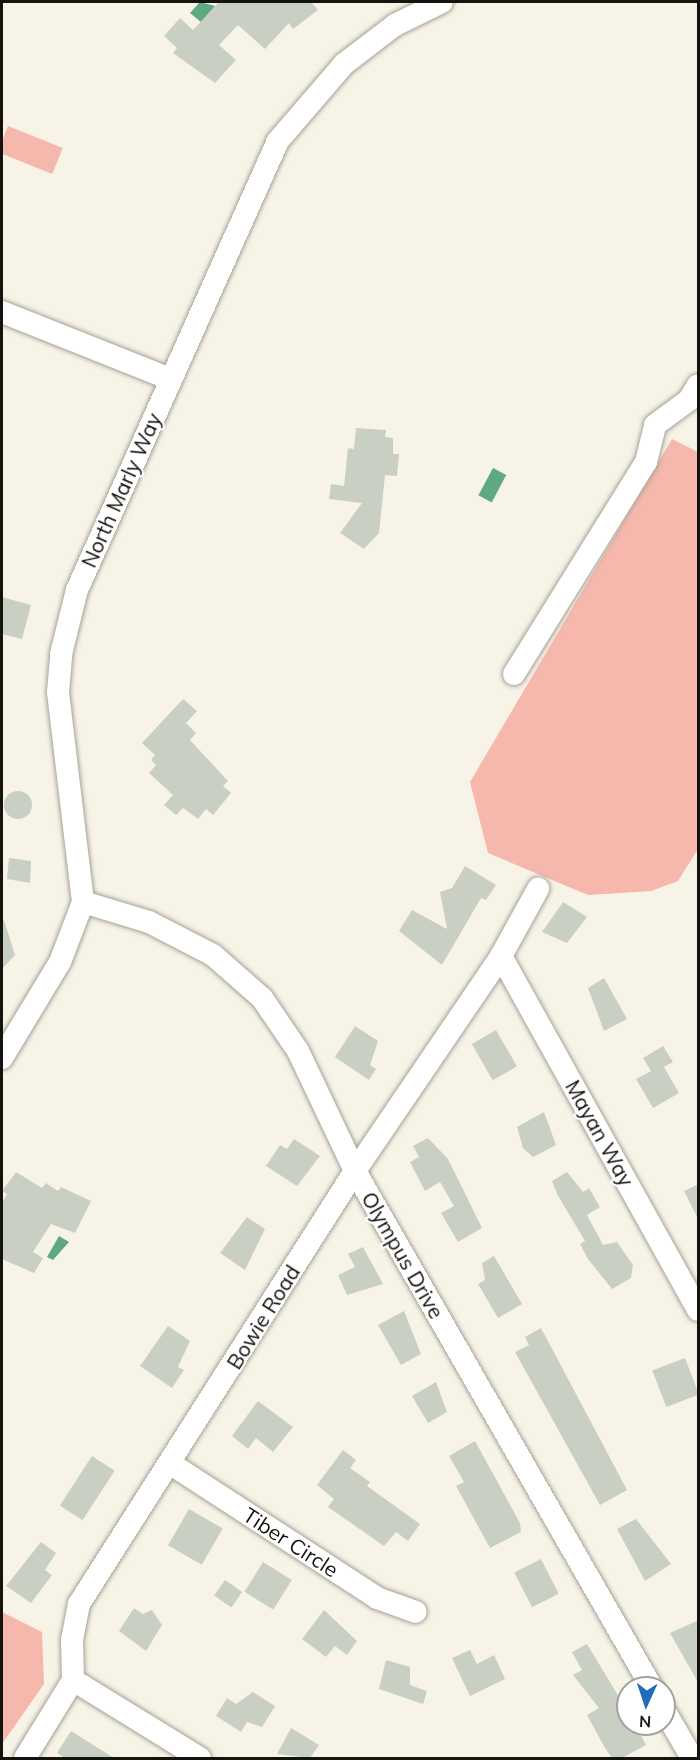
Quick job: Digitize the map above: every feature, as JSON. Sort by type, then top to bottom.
[{"type":"street","name":"North Marly Way","points":[[2,1058],[60,962],[82,902],[59,725],[61,654],[77,590],[269,156],[300,110],[375,39],[442,2]]},
{"type":"street","points":[[2,312],[170,379]]},
{"type":"street","points":[[514,674],[646,462],[655,425],[689,400],[699,385]]},
{"type":"street","name":"Bowie Road","points":[[73,1680],[72,1640],[80,1604],[355,1171],[501,956],[538,889]]},
{"type":"street","name":"Olympus Drive","points":[[82,902],[149,922],[213,955],[262,998],[298,1051],[355,1171],[645,1676]]},
{"type":"street","name":"Mayan Way","points":[[501,956],[699,1310]]},
{"type":"street","name":"Tiber Circle","points":[[171,1464],[377,1598],[416,1612]]},
{"type":"street","points":[[25,1758],[73,1680],[200,1758]]},
{"type":"street","points":[[676,1731],[692,1758]]},
{"type":"shaded area","points":[[200,2],[215,6],[201,22],[190,13]]},
{"type":"shaded area","points":[[8,126],[63,148],[52,174],[2,154],[2,141]]},
{"type":"shaded area","points":[[672,439],[698,452],[698,849],[678,881],[651,891],[588,895],[488,853],[470,782]]},
{"type":"shaded area","points":[[493,468],[506,475],[492,502],[478,495]]},
{"type":"shaded area","points":[[59,1236],[69,1242],[53,1260],[47,1257]]},
{"type":"shaded area","points":[[2,1612],[42,1632],[44,1684],[2,1744]]},
{"type":"building","points":[[219,2],[311,2],[318,10],[293,29],[289,23],[265,49],[238,25],[219,45],[236,60],[215,83],[173,53],[177,48],[164,36],[180,18],[193,30]]},
{"type":"building","points":[[356,428],[386,430],[385,437],[393,438],[393,454],[399,454],[397,476],[385,475],[379,533],[364,549],[340,533],[362,503],[329,499],[331,484],[344,486],[348,448],[354,449]]},
{"type":"building","points":[[2,597],[31,605],[22,639],[2,634]]},
{"type":"building","points":[[183,699],[197,711],[186,723],[196,733],[190,740],[228,781],[223,786],[231,793],[213,815],[206,809],[198,819],[183,808],[176,815],[164,805],[173,795],[149,773],[156,765],[151,760],[155,755],[142,743]]},
{"type":"building","points":[[18,791],[28,795],[32,805],[28,815],[18,819],[8,815],[4,805],[8,795]]},
{"type":"building","points":[[9,858],[31,861],[30,883],[7,879]]},
{"type":"building","points":[[465,866],[496,885],[486,900],[481,898],[442,965],[399,931],[412,910],[447,929],[440,892],[452,888]]},
{"type":"building","points":[[563,902],[587,917],[567,943],[542,932]]},
{"type":"building","points":[[4,920],[15,955],[2,969],[2,921]]},
{"type":"building","points":[[604,978],[627,1019],[604,1031],[588,988]]},
{"type":"building","points":[[355,1026],[378,1041],[370,1065],[376,1069],[369,1080],[335,1057]]},
{"type":"building","points":[[496,1030],[517,1066],[493,1080],[472,1044]]},
{"type":"building","points":[[663,1046],[673,1062],[664,1067],[679,1093],[653,1108],[636,1079],[651,1071],[643,1058]]},
{"type":"building","points":[[544,1112],[556,1145],[533,1157],[523,1148],[517,1127]]},
{"type":"building","points":[[428,1138],[448,1159],[482,1228],[458,1242],[441,1213],[454,1206],[440,1182],[425,1191],[410,1162],[419,1157],[413,1146]]},
{"type":"building","points":[[294,1139],[320,1156],[297,1186],[266,1166],[280,1145],[287,1149]]},
{"type":"building","points":[[16,1172],[42,1188],[46,1183],[58,1191],[61,1187],[91,1201],[75,1233],[51,1224],[33,1252],[43,1258],[34,1273],[2,1259],[2,1203],[7,1194],[2,1191]]},
{"type":"building","points":[[567,1172],[583,1192],[589,1188],[600,1207],[587,1215],[603,1245],[617,1242],[633,1265],[631,1278],[612,1289],[588,1259],[580,1244],[585,1241],[557,1194],[552,1181]]},
{"type":"building","points":[[699,1184],[699,1221],[684,1191]]},
{"type":"building","points":[[247,1217],[265,1229],[245,1270],[220,1253]]},
{"type":"building","points":[[363,1247],[383,1284],[347,1295],[338,1275],[355,1267],[348,1254]]},
{"type":"building","points":[[494,1256],[522,1304],[498,1318],[478,1284],[485,1280],[482,1263]]},
{"type":"building","points":[[404,1311],[421,1354],[401,1365],[378,1325]]},
{"type":"building","points":[[168,1326],[190,1341],[178,1367],[184,1370],[172,1388],[140,1366]]},
{"type":"building","points":[[541,1328],[627,1490],[600,1505],[515,1352],[529,1345],[525,1337]]},
{"type":"building","points":[[685,1358],[698,1395],[666,1407],[652,1371]]},
{"type":"building","points":[[436,1382],[447,1412],[428,1423],[412,1396]]},
{"type":"building","points":[[258,1401],[293,1427],[273,1452],[256,1438],[248,1449],[232,1436]]},
{"type":"building","points":[[475,1441],[520,1523],[521,1532],[490,1548],[456,1486],[464,1482],[449,1456]]},
{"type":"building","points":[[343,1450],[356,1460],[350,1468],[370,1482],[367,1486],[420,1524],[408,1541],[396,1532],[384,1546],[328,1507],[334,1499],[317,1485]]},
{"type":"building","points":[[92,1456],[115,1471],[83,1520],[60,1505]]},
{"type":"building","points":[[189,1509],[223,1528],[202,1565],[168,1545]]},
{"type":"building","points":[[636,1519],[671,1564],[645,1581],[617,1529]]},
{"type":"building","points":[[41,1542],[56,1553],[45,1570],[52,1575],[31,1603],[6,1586]]},
{"type":"building","points":[[541,1559],[559,1594],[532,1607],[514,1573]]},
{"type":"building","points":[[263,1562],[292,1580],[273,1610],[244,1592]]},
{"type":"building","points":[[225,1580],[242,1592],[231,1608],[214,1596]]},
{"type":"building","points":[[134,1608],[143,1614],[152,1610],[162,1625],[146,1651],[119,1631]]},
{"type":"building","points":[[324,1610],[357,1641],[347,1655],[335,1646],[326,1657],[302,1639]]},
{"type":"building","points":[[699,1620],[699,1684],[670,1633]]},
{"type":"building","points":[[587,1644],[616,1692],[616,1736],[641,1736],[646,1745],[622,1758],[612,1758],[587,1715],[599,1708],[573,1675],[582,1670],[572,1652]]},
{"type":"building","points":[[470,1650],[477,1664],[494,1655],[505,1679],[470,1696],[452,1658]]},
{"type":"building","points":[[386,1660],[410,1667],[410,1685],[427,1691],[423,1704],[379,1689]]},
{"type":"building","points":[[253,1692],[275,1706],[262,1727],[247,1722],[241,1732],[216,1716],[227,1698],[236,1704]]},
{"type":"building","points":[[291,1728],[319,1745],[310,1758],[277,1754]]},
{"type":"building","points":[[71,1731],[114,1758],[65,1758],[57,1753]]}]
